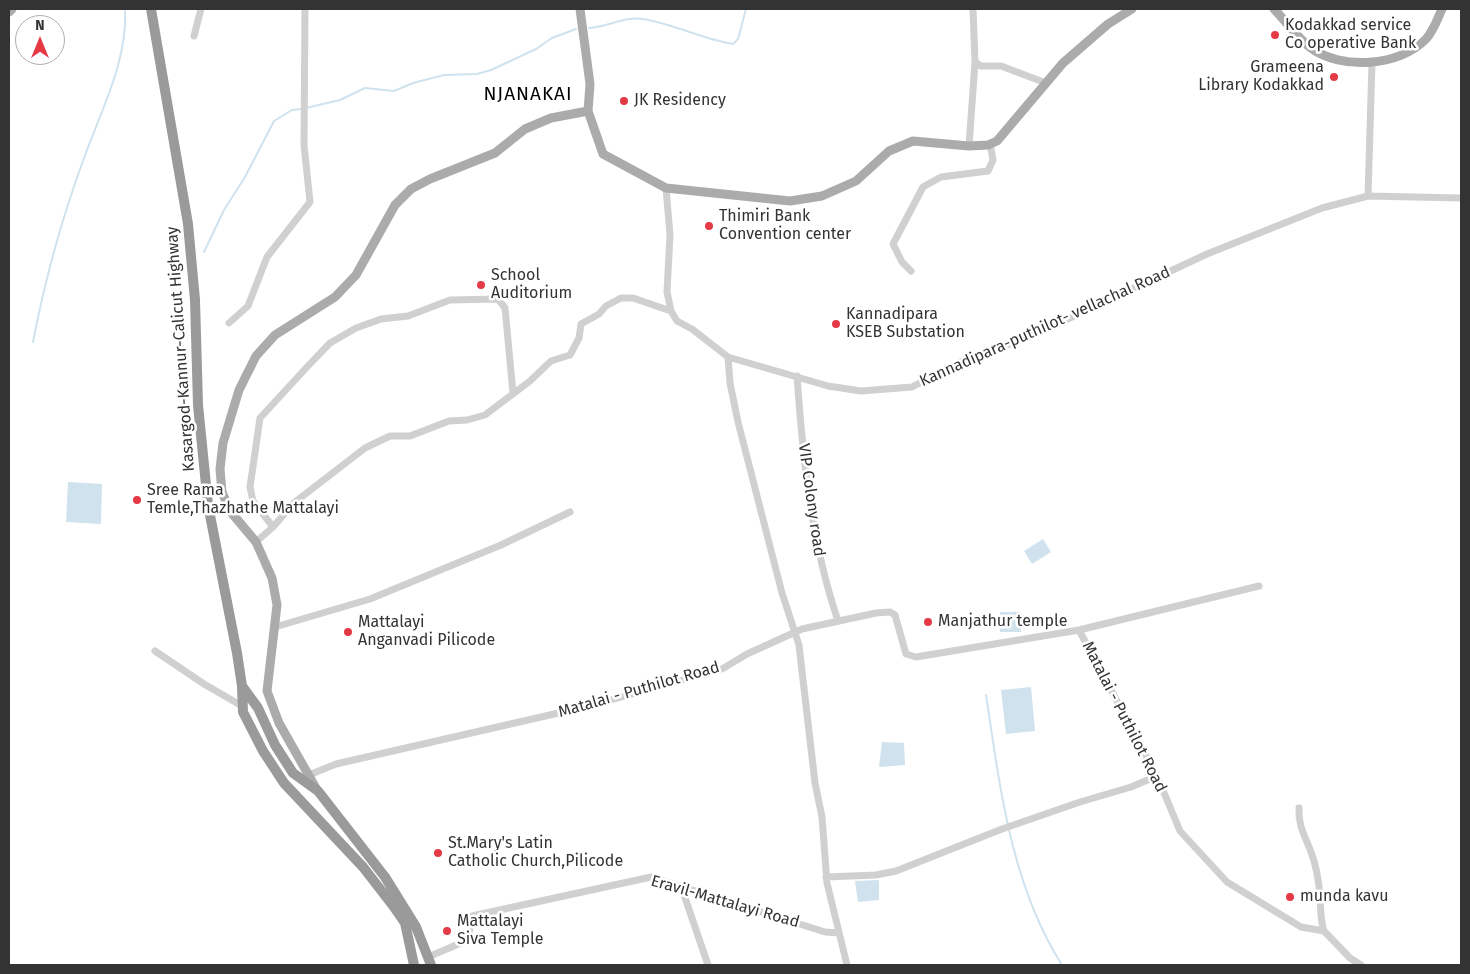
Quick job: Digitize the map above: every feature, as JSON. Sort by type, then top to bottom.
[{"type":"highway","name":"Kasargod-Kannur-Calicut Highway","points":[[152,9],[188,224],[195,300],[198,405],[208,505],[242,686],[242,712],[263,751],[284,783],[363,868],[405,923],[414,965]]},
{"type":"highway","name":"Kasargod-Kannur-Calicut Highway","points":[[242,686],[258,708],[275,745],[293,772],[318,791],[385,877],[416,927],[429,961]]},
{"type":"main road","points":[[580,9],[590,84],[588,111],[603,154],[666,188],[790,201],[822,196],[856,180],[889,151],[913,141],[969,146],[990,144],[1003,136],[1069,58],[1108,24],[1132,9]]},
{"type":"main road","points":[[1274,9],[1310,48],[1333,60],[1372,63],[1401,55],[1426,39],[1442,9]]},
{"type":"main road","name":"Kasargod-Kannur-Calicut Highway","points":[[318,791],[279,724],[267,691],[277,605],[272,578],[256,542],[230,511],[222,492],[220,469],[222,443],[239,390],[256,356],[275,335],[335,297],[356,275],[395,205],[411,189],[430,179],[495,153],[525,128],[551,118],[588,111]]},
{"type":"street","points":[[194,36],[201,9]]},
{"type":"street","points":[[229,323],[248,306],[267,257],[310,202],[304,145],[305,9]]},
{"type":"street","points":[[969,146],[975,62],[972,9]]},
{"type":"street","points":[[9,18],[11,10]]},
{"type":"street","points":[[975,62],[981,66],[1002,66],[1046,83]]},
{"type":"street","points":[[1368,196],[1372,63]]},
{"type":"street","points":[[911,272],[902,262],[893,244],[924,187],[942,177],[988,172],[993,160],[990,144]]},
{"type":"street","points":[[666,188],[670,235],[667,292],[671,311]]},
{"type":"street","name":"Kannadipara-puthilot- vellachal Road","points":[[671,311],[676,321],[692,330],[728,357],[828,386],[854,390],[890,390],[912,387],[966,359],[1027,338],[1207,254],[1322,208],[1368,196],[1461,198]]},
{"type":"street","points":[[256,542],[273,527],[295,502],[365,448],[390,436],[410,436],[449,421],[467,420],[485,415],[551,361],[570,355],[579,338],[581,324],[599,314],[606,306],[621,298],[633,298],[671,311]]},
{"type":"street","points":[[273,527],[253,502],[250,487],[260,418],[330,343],[356,328],[381,319],[408,316],[450,300],[498,299],[505,308],[513,393]]},
{"type":"street","points":[[728,357],[738,422],[782,593],[799,645],[815,783],[822,817],[826,877],[847,965]]},
{"type":"street","name":"VIP Colony road","points":[[797,376],[801,431],[815,540],[838,621]]},
{"type":"street","points":[[275,627],[370,599],[501,545],[570,512]]},
{"type":"street","points":[[1079,630],[1259,586]]},
{"type":"street","name":"Matalai - Puthilot Road","points":[[309,776],[336,764],[589,706],[722,669],[795,631],[838,621],[890,612],[895,615],[906,654],[916,658],[1079,630],[1157,776],[1180,831],[1227,882],[1301,927],[1324,931]]},
{"type":"street","points":[[155,652],[242,706]]},
{"type":"street","points":[[826,877],[876,875],[896,870],[1016,824],[1131,787],[1157,776]]},
{"type":"street","points":[[1298,808],[1298,822],[1311,851],[1320,898],[1320,919],[1324,931],[1350,958],[1361,965]]},
{"type":"street","name":"Eravil-Mattalayi Road","points":[[429,961],[468,940],[472,916],[650,877],[825,932],[839,933]]},
{"type":"street","points":[[681,886],[708,965]]},
{"type":"water","points":[[68,482],[102,484],[101,524],[66,522]]},
{"type":"water","points":[[1043,539],[1051,552],[1032,564],[1024,551]]},
{"type":"water","points":[[1000,612],[1021,612],[1021,632],[1000,632]]},
{"type":"water","points":[[1031,687],[1035,731],[1006,734],[1001,690]]},
{"type":"water","points":[[882,742],[904,743],[905,765],[879,767]]},
{"type":"water","points":[[879,880],[879,900],[858,902],[855,881]]},
{"type":"waterway","points":[[33,342],[61,226],[118,66],[125,28],[125,9]]},
{"type":"waterway","points":[[589,28],[637,18],[666,24],[710,39],[733,44],[738,39],[746,9]]},
{"type":"waterway","points":[[306,108],[340,100],[365,88],[394,91],[413,83],[444,75],[477,74],[491,70],[536,49],[552,38],[576,29]]},
{"type":"waterway","points":[[204,252],[224,210],[245,177],[274,121],[292,110],[301,109]]},
{"type":"waterway","points":[[986,695],[1003,800],[1019,869],[1045,934],[1062,965]]},
{"type":"place","name":"Kodakkad service Co operative Bank","points":[[1275,35]]},
{"type":"place","name":"Grameena Library Kodakkad","points":[[1334,77]]},
{"type":"place","name":"JK Residency","points":[[624,101]]},
{"type":"place","name":"Thimiri Bank Convention center","points":[[709,226]]},
{"type":"place","name":"School Auditorium","points":[[481,285]]},
{"type":"place","name":"Kannadipara KSEB Substation","points":[[836,324]]},
{"type":"place","name":"Sree Rama Temle,Thazhathe Mattalayi","points":[[137,500]]},
{"type":"place","name":"Manjathur temple","points":[[928,622]]},
{"type":"place","name":"Mattalayi Anganvadi Pilicode","points":[[348,632]]},
{"type":"place","name":"St.Mary's Latin Catholic Church,Pilicode","points":[[438,853]]},
{"type":"place","name":"munda kavu","points":[[1290,897]]},
{"type":"place","name":"Mattalayi Siva Temple","points":[[447,931]]},
{"type":"district","name":"NJANAKAI","points":[[528,95]]}]
